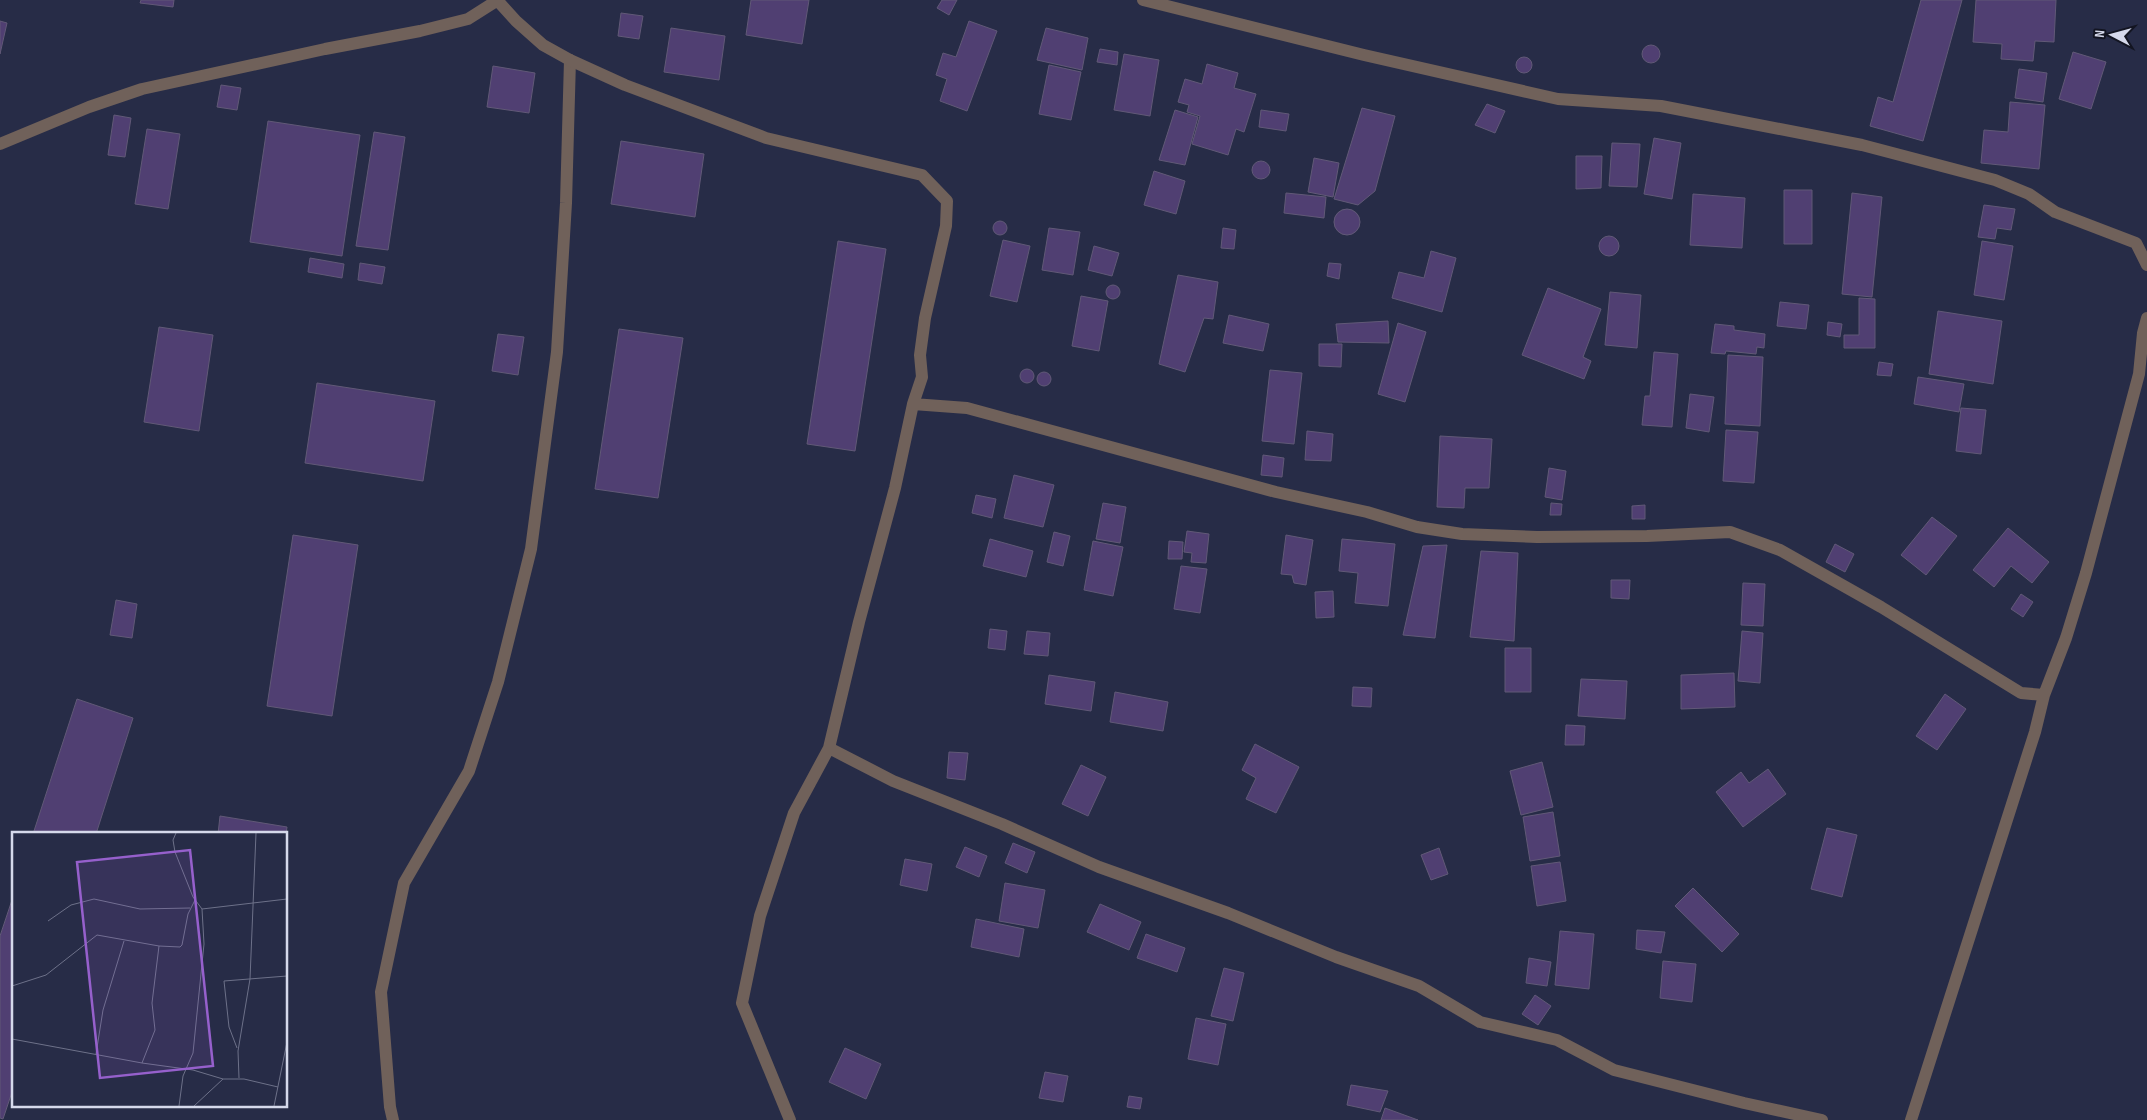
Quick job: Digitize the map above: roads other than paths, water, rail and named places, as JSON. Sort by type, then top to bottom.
[{"type":"street","points":[[0,144],[89,107],[142,89],[325,49],[420,31],[468,19],[498,0],[516,21],[543,45],[624,85],[766,138],[922,175],[947,201],[946,226],[925,318],[920,355],[922,378],[913,404],[895,488],[859,622],[829,748],[794,813],[760,916],[742,1003],[790,1120]]},
{"type":"street","points":[[1143,0],[1364,55],[1558,99],[1661,106],[1862,145],[1995,180],[2030,194],[2055,212],[2136,243],[2147,266]]},
{"type":"street","points":[[393,1120],[390,1107],[381,992],[404,883],[469,771],[498,682],[531,549],[557,352],[566,203],[570,60]]},
{"type":"street","points":[[1911,1120],[2035,732],[2044,695],[2066,638],[2086,573],[2139,374],[2143,333],[2147,318]]},
{"type":"street","points":[[913,404],[967,408],[1276,492],[1367,512],[1417,527],[1462,534],[1537,537],[1647,536],[1730,532],[1789,555],[1881,607],[2020,693],[2044,695]]},
{"type":"street","points":[[829,748],[892,780],[1002,824],[1099,867],[1228,913],[1336,957],[1419,986],[1480,1022],[1556,1040],[1614,1070],[1744,1103],[1822,1120]]}]
